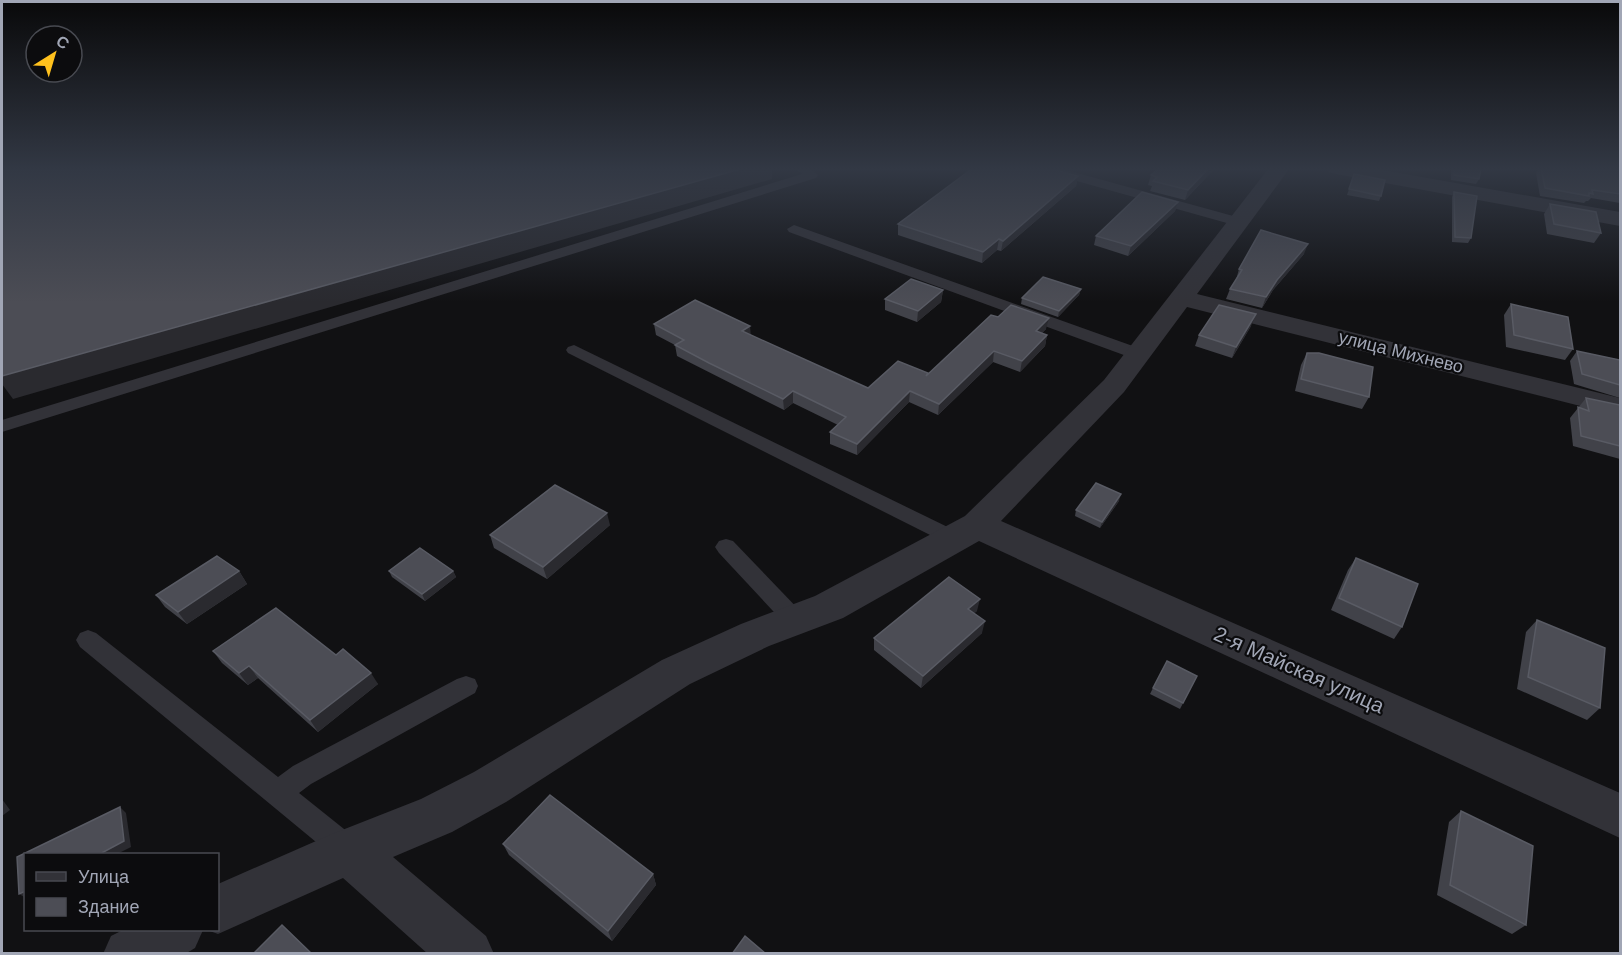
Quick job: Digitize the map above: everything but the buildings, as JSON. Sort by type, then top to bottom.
[{"type":"street","points":[[219,909],[349,851],[436,816],[490,787],[676,672],[755,635],[829,607],[966,532],[1114,386],[1246,213]]},
{"type":"street","points":[[1584,213],[1620,219]]},
{"type":"street","name":"улица Михнево","points":[[1182,298],[1620,407]]},
{"type":"street","name":"2-я Майская улица","points":[[966,532],[1620,816]]},
{"type":"street","points":[[349,851],[468,954]]},
{"type":"street","points":[[129,954],[175,931]]},
{"type":"lane","points":[[2,426],[691,213]]},
{"type":"lane","points":[[1205,213],[1239,222]]},
{"type":"lane","points":[[794,230],[1138,354]]},
{"type":"lane","points":[[574,350],[966,532]]},
{"type":"lane","points":[[726,547],[795,620]]},
{"type":"lane","points":[[88,640],[349,851]]},
{"type":"lane","points":[[278,793],[303,775],[466,686]]}]
